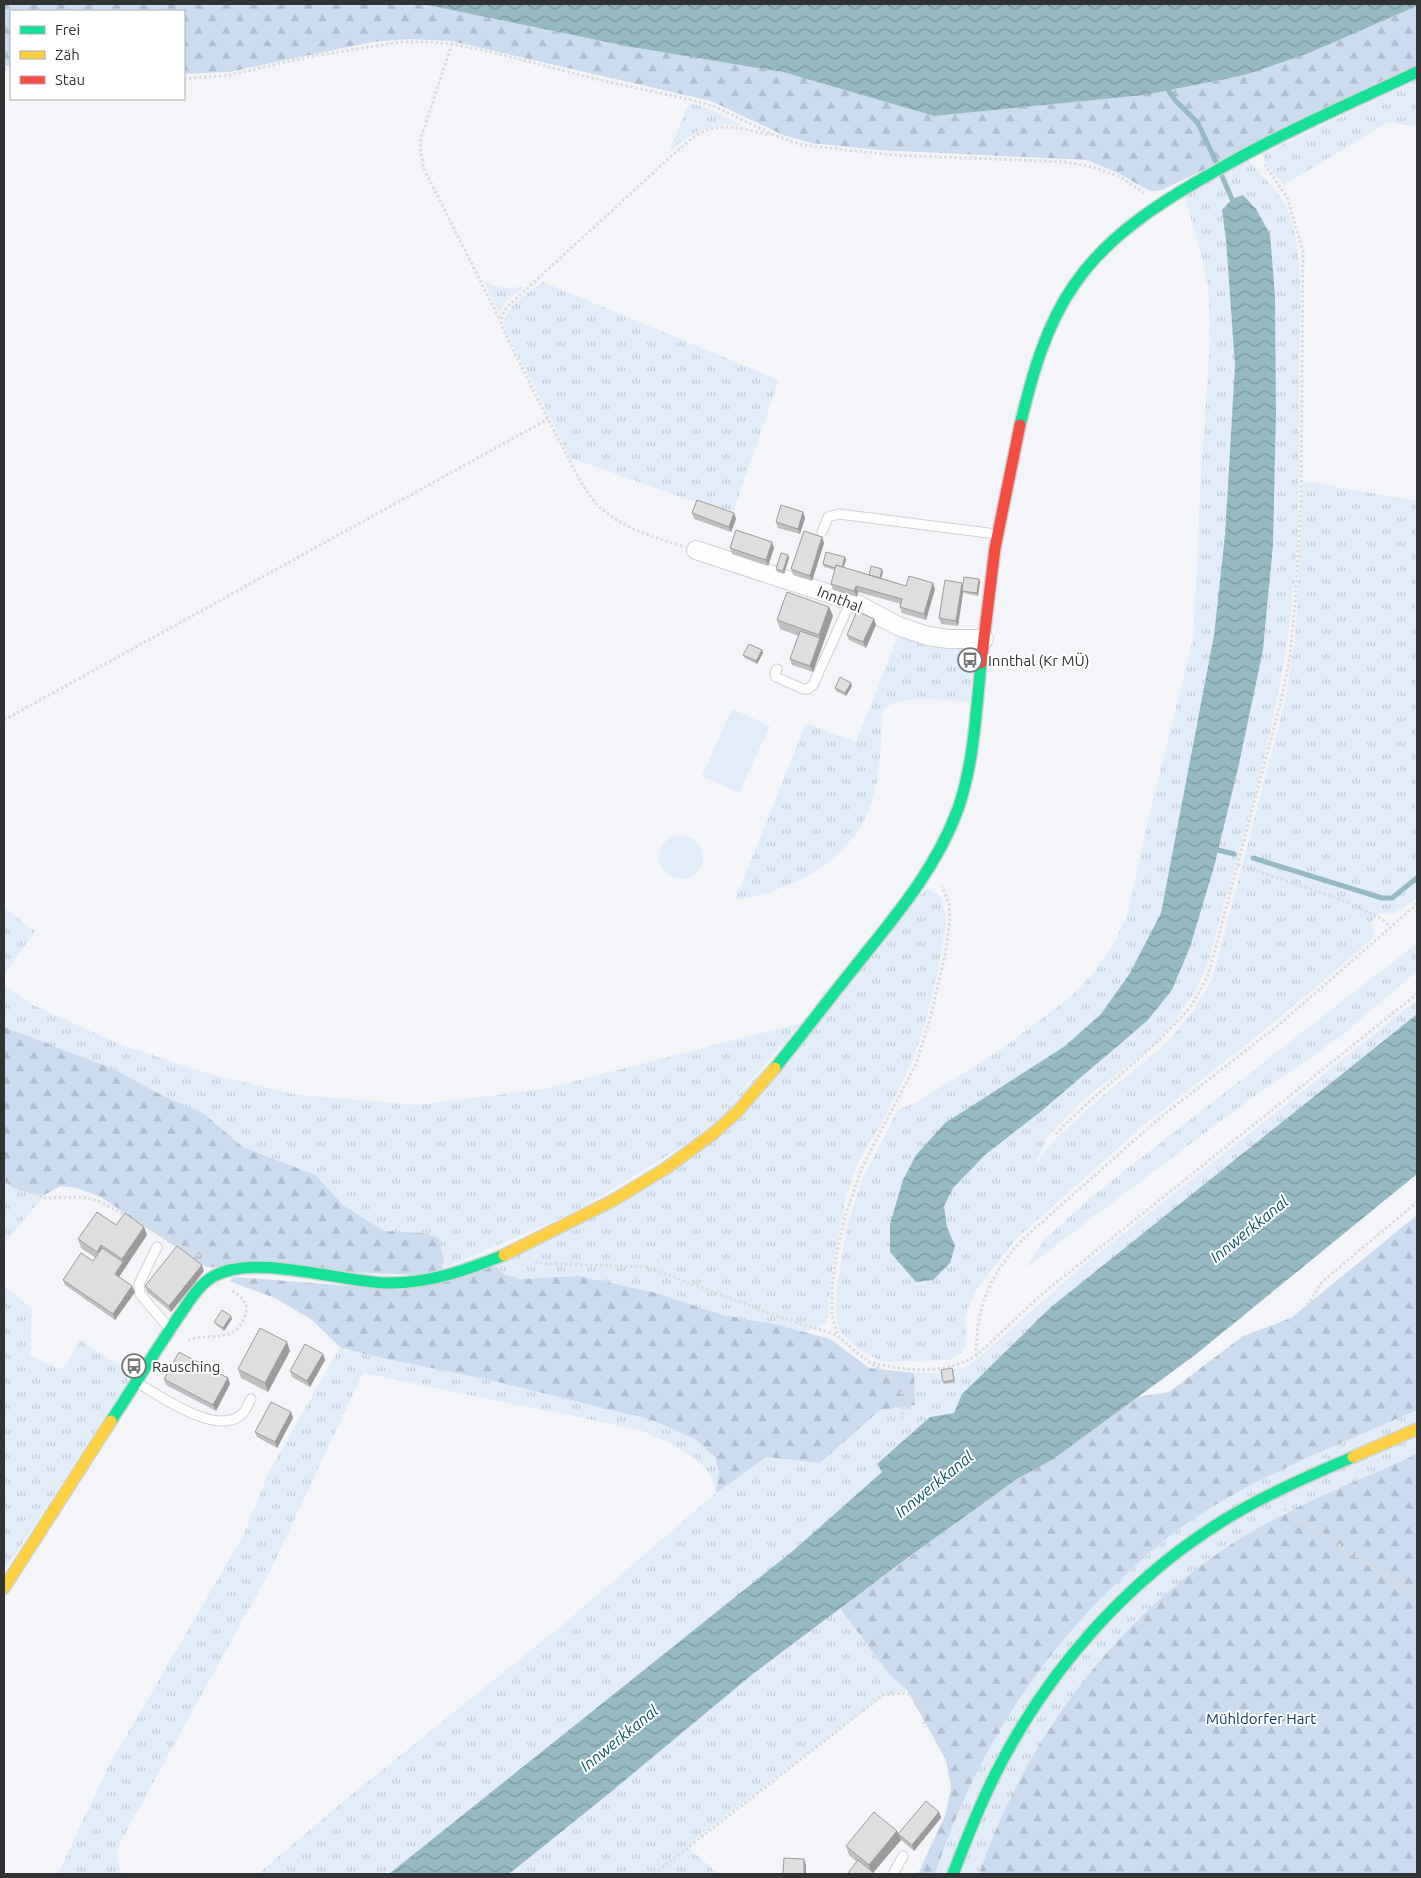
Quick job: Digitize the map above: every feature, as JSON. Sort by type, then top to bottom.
[{"type":"street","points":[[4,1588],[170,1329],[200,1290],[217,1275],[231,1270],[254,1268],[378,1283],[398,1283],[442,1277],[471,1268],[523,1246],[643,1184],[702,1143],[746,1103],[896,915],[939,853],[959,806],[964,788],[976,716],[984,638],[1007,483],[1039,355],[1062,303],[1078,278],[1116,238],[1156,207],[1204,177],[1253,149],[1417,72]]},
{"type":"street","name":"Innthal","points":[[696,550],[851,602],[898,626],[928,636],[949,639],[984,638]]},
{"type":"street","points":[[952,1874],[962,1845],[982,1800],[1005,1754],[1029,1714],[1077,1649],[1143,1581],[1180,1551],[1219,1524],[1261,1500],[1417,1428]]},
{"type":"lane","points":[[822,532],[828,517],[839,514],[998,534]]},
{"type":"lane","points":[[777,669],[775,672],[776,677],[802,689],[808,689],[813,685],[851,602]]},
{"type":"lane","points":[[158,1247],[139,1284],[140,1294],[170,1329]]},
{"type":"lane","points":[[135,1382],[191,1414],[216,1420],[228,1420],[240,1416],[251,1399]]},
{"type":"lane","points":[[892,1874],[904,1856]]},
{"type":"path","points":[[185,79],[230,75],[313,56],[401,42],[452,44],[692,100],[716,107],[776,136],[802,145],[893,155],[1067,162],[1097,168],[1122,178],[1139,189],[1156,207]]},
{"type":"path","points":[[452,44],[421,138],[421,156],[424,169],[578,476],[602,509],[622,523],[647,535],[696,550]]},
{"type":"path","points":[[500,320],[508,306],[700,132],[728,127],[776,136]]},
{"type":"path","points":[[1056,1134],[1079,1110],[1165,1035],[1192,1005],[1208,976],[1281,701],[1290,656],[1295,605],[1301,478],[1303,251],[1287,197],[1253,149]]},
{"type":"path","points":[[4,720],[548,419]]},
{"type":"path","points":[[1238,865],[1343,900],[1380,918],[1390,926]]},
{"type":"path","points":[[838,1336],[832,1316],[832,1287],[845,1216],[863,1165],[916,1064],[930,1019],[945,955],[950,920],[948,904],[942,886],[927,871]]},
{"type":"path","points":[[976,1356],[976,1333],[981,1306],[991,1282],[1005,1259],[1021,1241],[1150,1126],[1281,1023],[1417,904]]},
{"type":"path","points":[[873,1363],[895,1368],[928,1370],[947,1368],[964,1363],[976,1356],[1040,1295],[1417,994]]},
{"type":"path","points":[[4,1177],[43,1198],[82,1197],[117,1209],[214,1266],[217,1275],[244,1299],[247,1306],[245,1317],[236,1329],[226,1336],[191,1339],[181,1344]]},
{"type":"path","points":[[1307,1306],[1322,1282],[1417,1202]]},
{"type":"path","points":[[533,1263],[647,1267],[780,1317],[838,1336],[857,1353],[890,1376],[902,1394],[902,1419]]},
{"type":"path","points":[[1291,1504],[1282,1508],[1417,1596]]},
{"type":"path","points":[[654,1874],[884,1695],[904,1693],[911,1695],[924,1711],[924,1727]]},
{"type":"green space","points":[[4,4],[422,4],[631,47],[783,72],[934,116],[1145,95],[1245,75],[1309,53],[1417,6],[1417,67],[1162,190],[1152,191],[1120,174],[1087,160],[879,150],[811,143],[783,135],[711,101],[451,41],[409,39],[372,42],[229,72],[185,74],[185,10],[10,10],[10,66],[4,66]]},
{"type":"green space","points":[[1417,80],[1417,127],[1388,122],[1284,185],[1265,163],[1263,154]]},
{"type":"green space","points":[[689,103],[705,107],[744,126],[721,125],[703,129],[694,133],[668,153]]},
{"type":"green space","points":[[1248,160],[1280,197],[1287,209],[1293,227],[1297,246],[1300,288],[1299,474],[1297,544],[1286,648],[1271,727],[1252,806],[1208,963],[1195,991],[1177,1018],[1155,1045],[1085,1098],[1048,1136],[1034,1167],[1052,1142],[1099,1099],[1165,1045],[1194,1010],[1212,980],[1285,702],[1294,646],[1303,481],[1417,501],[1417,898],[1393,914],[1379,913],[1371,922],[1375,934],[1370,941],[1262,1032],[1146,1123],[1017,1238],[975,1292],[964,1319],[967,1339],[962,1353],[948,1360],[883,1362],[859,1350],[840,1331],[836,1318],[836,1292],[847,1227],[861,1182],[898,1110],[917,1102],[999,1051],[1072,996],[1094,972],[1113,946],[1127,915],[1194,634],[1200,489],[1210,342],[1209,295],[1202,257],[1184,195]],"holes":[[[1222,210],[1270,234],[1275,296],[1276,413],[1273,545],[1263,650],[1239,764],[1214,867],[1190,947],[1172,990],[1147,1021],[1039,1113],[986,1154],[953,1188],[944,1206],[947,1227],[955,1246],[916,1282],[890,1252],[996,1091],[1065,1046],[1101,1014],[1130,973],[1161,913],[1214,635],[1225,535],[1235,366]]]},
{"type":"green space","points":[[485,282],[504,288],[525,286],[506,301],[499,312]]},
{"type":"green space","points":[[543,282],[779,380],[732,515],[571,458],[504,328],[504,321],[511,308]]},
{"type":"green space","points":[[900,631],[974,646],[970,702],[914,699],[893,704],[883,709],[877,781],[871,804],[862,824],[850,842],[817,870],[798,881],[777,890],[735,900],[806,723],[856,742]]},
{"type":"green space","points":[[732,709],[770,726],[739,793],[702,776]]},
{"type":"green space","points":[[681,835],[693,839],[699,845],[703,857],[699,869],[693,875],[681,879],[669,875],[663,869],[659,857],[663,845],[669,839]]},
{"type":"green space","points":[[926,889],[937,893],[941,898],[946,922],[938,971],[923,1031],[910,1066],[882,1122],[858,1162],[846,1196],[832,1270],[828,1317],[825,1323],[806,1332],[723,1315],[656,1293],[578,1276],[521,1279],[504,1274],[493,1264],[656,1183]]},
{"type":"green space","points":[[4,908],[35,931],[4,974]]},
{"type":"green space","points":[[1417,943],[1417,971],[1340,1037],[1235,1110],[1026,1268],[1046,1238],[1096,1193]]},
{"type":"green space","points":[[4,985],[31,1004],[117,1043],[202,1072],[298,1095],[417,1105],[544,1089],[801,1023],[769,1064],[696,1138],[575,1212],[439,1270],[423,1233],[384,1232],[344,1206],[315,1175],[243,1147],[203,1113],[163,1096],[114,1069],[4,1027]]},
{"type":"green space","points":[[1417,1000],[1417,1014],[1051,1307],[962,1394],[954,1413],[930,1417],[877,1464],[882,1472],[794,1550],[389,1874],[258,1874],[344,1801],[566,1622],[716,1493],[766,1457],[820,1463],[880,1410],[915,1405],[914,1373],[937,1373],[966,1367],[1079,1269]]},
{"type":"green space","points":[[4,1027],[114,1069],[163,1096],[203,1113],[243,1147],[315,1175],[344,1206],[384,1231],[423,1233],[439,1238],[444,1261],[439,1270],[419,1275],[206,1267],[99,1196],[77,1188],[61,1186],[44,1195],[29,1193],[11,1187],[4,1180]]},
{"type":"green space","points":[[4,1180],[18,1189],[44,1195],[4,1244]]},
{"type":"green space","points":[[1417,1215],[1417,1410],[1259,1481],[1186,1524],[1133,1568],[1091,1609],[1061,1642],[1034,1677],[988,1751],[950,1832],[935,1874],[918,1874],[946,1813],[951,1787],[946,1760],[907,1690],[889,1674],[840,1608],[1017,1479],[1052,1460],[1138,1397],[1169,1392],[1243,1336],[1291,1318]]},
{"type":"green space","points":[[493,1264],[504,1274],[521,1279],[578,1276],[656,1293],[723,1315],[778,1325],[830,1339],[869,1368],[914,1373],[915,1405],[880,1410],[820,1463],[766,1457],[716,1493],[719,1473],[715,1457],[695,1439],[652,1420],[494,1381],[364,1354],[340,1347],[312,1320],[275,1298],[229,1281],[234,1277],[402,1290]]},
{"type":"green space","points":[[4,1286],[32,1309],[30,1356],[60,1369],[66,1365],[80,1340],[133,1374],[7,1567],[4,1565]]},
{"type":"green space","points":[[340,1347],[364,1354],[494,1381],[652,1420],[695,1439],[715,1457],[719,1473],[716,1493],[709,1474],[697,1460],[678,1448],[640,1430],[363,1373],[273,1565],[116,1850],[121,1874],[58,1874],[107,1769],[244,1534],[268,1474]]},
{"type":"green space","points":[[1417,1410],[1417,1454],[1298,1507],[1252,1531],[1187,1576],[1148,1610],[1111,1648],[1047,1732],[1021,1778],[998,1825],[979,1874],[935,1874],[950,1832],[968,1791],[988,1751],[1010,1714],[1034,1677],[1061,1642],[1123,1577],[1153,1550],[1197,1516],[1259,1481]]},
{"type":"green space","name":"Mühldorfer Hart","points":[[1417,1454],[1417,1874],[979,1874],[998,1825],[1021,1778],[1047,1732],[1111,1648],[1148,1610],[1187,1576],[1252,1531],[1298,1507]]},
{"type":"green space","points":[[840,1608],[889,1674],[907,1690],[883,1696],[694,1840],[688,1848],[719,1874],[509,1874],[754,1673]]},
{"type":"water","points":[[422,4],[1417,4],[1417,6],[1309,53],[1245,75],[1145,95],[934,116],[783,72],[631,47]]},
{"type":"water","points":[[1243,195],[1256,209],[1270,234],[1275,296],[1276,413],[1273,545],[1263,650],[1239,764],[1214,867],[1190,947],[1172,990],[1147,1021],[1039,1113],[986,1154],[953,1188],[944,1206],[947,1227],[955,1246],[950,1263],[933,1280],[916,1282],[890,1252],[890,1224],[903,1180],[916,1155],[945,1123],[1065,1046],[1101,1014],[1130,973],[1161,913],[1214,635],[1225,535],[1235,366],[1222,210],[1232,199]]},
{"type":"water","name":"Innwerkkanal","points":[[1417,1014],[1417,1174],[1195,1355],[1052,1460],[1017,1479],[754,1673],[509,1874],[389,1874],[794,1550],[882,1472],[877,1464],[930,1417],[954,1413],[962,1394],[1051,1307]]},
{"type":"building","points":[[697,500],[734,513],[729,527],[692,513]]},
{"type":"building","points":[[781,505],[803,512],[798,529],[776,522]]},
{"type":"building","points":[[736,530],[772,542],[766,560],[730,548]]},
{"type":"building","points":[[804,531],[822,537],[810,576],[791,569]]},
{"type":"building","points":[[826,552],[845,557],[842,567],[836,565],[835,568],[823,564]]},
{"type":"building","points":[[781,553],[788,555],[783,571],[776,569]]},
{"type":"building","points":[[836,565],[906,586],[909,576],[933,583],[924,614],[900,607],[902,599],[856,586],[854,591],[831,584]]},
{"type":"building","points":[[871,566],[882,569],[880,578],[869,575]]},
{"type":"building","points":[[964,577],[979,579],[977,593],[962,591]]},
{"type":"building","points":[[945,580],[962,583],[956,621],[939,618]]},
{"type":"building","points":[[787,592],[829,607],[819,635],[777,620]]},
{"type":"building","points":[[857,611],[874,619],[863,642],[847,635]]},
{"type":"building","points":[[800,631],[820,638],[810,666],[790,659]]},
{"type":"building","points":[[749,644],[762,650],[756,661],[743,655]]},
{"type":"building","points":[[840,677],[851,683],[845,693],[835,688]]},
{"type":"building","points":[[97,1212],[116,1225],[125,1213],[144,1227],[122,1259],[101,1245],[97,1252],[78,1239]]},
{"type":"building","points":[[177,1246],[202,1265],[169,1306],[145,1286]]},
{"type":"building","points":[[102,1248],[123,1262],[115,1274],[132,1286],[113,1314],[63,1280],[81,1253],[93,1261]]},
{"type":"building","points":[[222,1310],[231,1316],[223,1328],[214,1322]]},
{"type":"building","points":[[260,1328],[287,1342],[265,1383],[238,1369]]},
{"type":"building","points":[[305,1344],[323,1354],[307,1381],[290,1371]]},
{"type":"building","points":[[179,1352],[228,1378],[213,1405],[164,1379]]},
{"type":"building","points":[[952,1368],[954,1380],[943,1382],[941,1370]]},
{"type":"building","points":[[271,1402],[291,1412],[275,1442],[255,1432]]},
{"type":"building","points":[[926,1801],[939,1812],[912,1845],[898,1834]]},
{"type":"building","points":[[874,1812],[897,1831],[869,1865],[846,1846]]},
{"type":"building","points":[[784,1858],[804,1859],[804,1874],[783,1874]]},
{"type":"building","points":[[858,1860],[874,1873],[847,1874]]},
{"type":"waterway","points":[[1168,90],[1175,100],[1198,123],[1216,162]]},
{"type":"waterway","points":[[1221,174],[1232,199]]},
{"type":"waterway","points":[[1218,850],[1234,854]]},
{"type":"waterway","points":[[1253,858],[1382,898],[1392,898],[1417,878]]},
{"type":"traffic: fast","points":[[1020,425],[1029,388],[1047,335],[1055,318],[1074,285],[1103,250],[1156,207],[1194,183],[1314,120],[1417,72]]},
{"type":"traffic: fast","points":[[775,1068],[911,895],[937,854],[958,809],[968,774],[974,737],[981,663]]},
{"type":"traffic: fast","points":[[111,1421],[191,1299],[199,1288],[214,1276],[231,1270],[252,1267],[298,1270],[368,1281],[402,1283],[447,1275],[504,1255]]},
{"type":"traffic: fast","points":[[953,1874],[984,1798],[1016,1736],[1064,1665],[1091,1632],[1152,1572],[1221,1522],[1286,1487],[1353,1457]]},
{"type":"traffic: slow","points":[[504,1255],[612,1201],[665,1169],[714,1133],[737,1112],[775,1068]]},
{"type":"traffic: slow","points":[[4,1588],[111,1421]]},
{"type":"traffic: slow","points":[[1353,1457],[1417,1429]]},
{"type":"traffic: jam","points":[[981,663],[995,548],[1020,425]]},
{"type":"place","name":"Innthal (Kr MÜ)","points":[[970,660]]},
{"type":"place","name":"Rausching","points":[[134,1366]]}]
